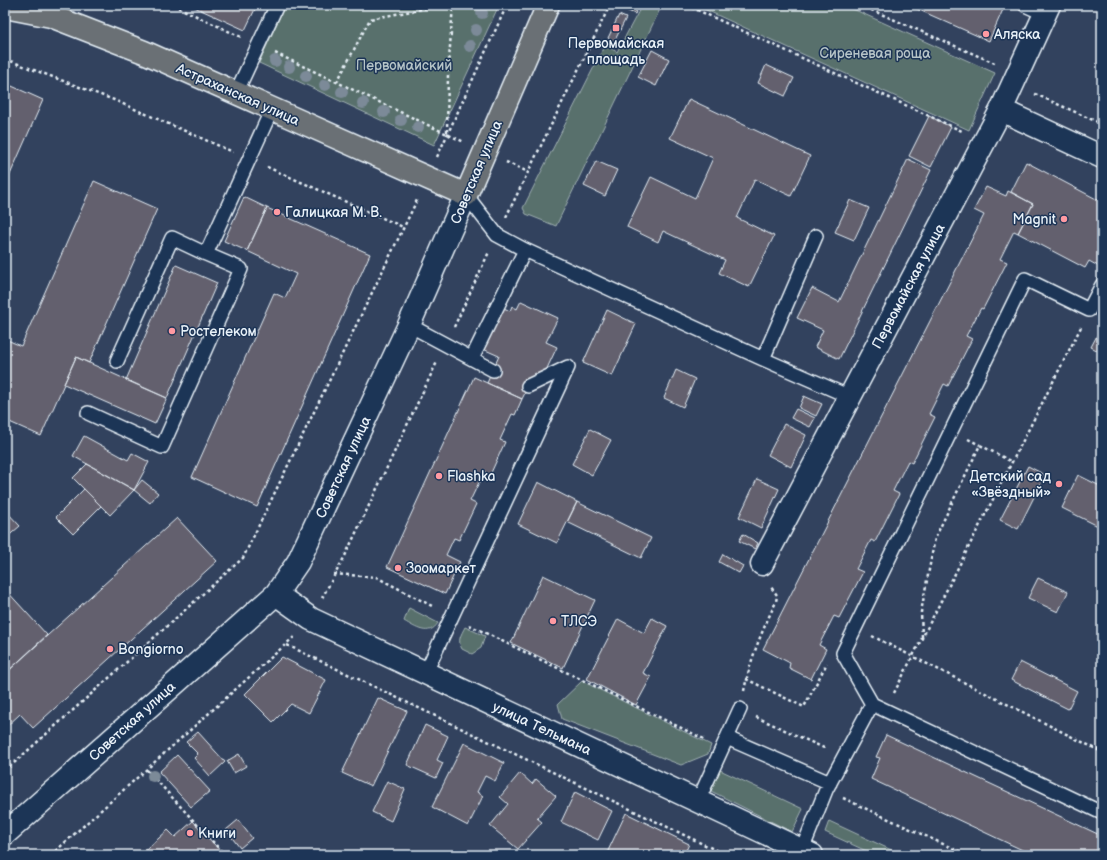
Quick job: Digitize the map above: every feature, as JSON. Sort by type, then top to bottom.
[{"type":"main road","name":"Советская улица","points":[[466,195],[548,5]]},
{"type":"main road","name":"Астраханская улица","points":[[5,7],[53,10],[466,195]]},
{"type":"street","name":"Первомайская улица","points":[[762,564],[1001,110],[1007,75],[1047,10]]},
{"type":"street","points":[[1001,110],[1101,153]]},
{"type":"street","name":"Советская улица","points":[[5,834],[276,594],[298,562],[410,325],[466,195]]},
{"type":"street","name":"улица Тельмана","points":[[276,594],[311,619],[807,853]]},
{"type":"lane","points":[[236,93],[277,5]]},
{"type":"lane","points":[[1025,5],[1047,10]]},
{"type":"lane","points":[[206,254],[272,109]]},
{"type":"lane","points":[[466,195],[497,235],[525,250],[850,397]]},
{"type":"lane","points":[[763,358],[816,236]]},
{"type":"lane","points":[[88,413],[162,447],[241,270],[172,238],[117,361]]},
{"type":"lane","points":[[472,358],[525,250]]},
{"type":"lane","points":[[1102,285],[1089,310],[1025,279],[844,654],[872,704],[1102,813]]},
{"type":"lane","points":[[410,325],[493,370]]},
{"type":"lane","points":[[425,674],[568,367],[528,386]]},
{"type":"lane","points":[[807,853],[828,787],[872,704]]},
{"type":"lane","points":[[698,801],[740,709]]},
{"type":"lane","points":[[725,743],[828,787]]},
{"type":"path","points":[[173,5],[447,135]]},
{"type":"path","points":[[337,82],[370,19],[443,5]]},
{"type":"path","points":[[447,135],[448,74],[453,5]]},
{"type":"path","points":[[5,771],[242,558],[428,178],[507,5]]},
{"type":"path","points":[[686,5],[984,141]]},
{"type":"path","points":[[860,5],[1007,75],[1102,124]]},
{"type":"path","points":[[5,59],[114,100],[403,227]]},
{"type":"path","points":[[885,710],[1089,310]]},
{"type":"path","points":[[922,637],[921,612],[935,538],[980,445],[1012,462]]},
{"type":"path","points":[[762,564],[763,574],[766,581],[777,595],[776,602],[756,646],[755,654],[746,679],[740,709],[844,758]]},
{"type":"path","points":[[334,574],[376,577],[452,616],[725,743]]},
{"type":"path","points":[[856,628],[1102,752]]},
{"type":"path","points":[[287,645],[726,855]]},
{"type":"path","points":[[746,679],[804,707],[832,655],[844,654]]},
{"type":"path","points":[[147,770],[225,855]]},
{"type":"path","points":[[828,787],[967,855]]},
{"type":"green space","name":"Первомайский","points":[[285,5],[499,5],[434,145],[259,63]]},
{"type":"green space","points":[[642,5],[662,5],[556,226],[526,214],[523,208],[605,45],[617,52]]},
{"type":"green space","name":"Сиреневая роща","points":[[695,5],[844,5],[995,73],[969,130]]},
{"type":"green space","points":[[409,608],[438,623],[431,630],[422,630],[413,626],[404,621]]},
{"type":"green space","points":[[465,627],[485,636],[481,648],[472,654],[462,649],[460,643],[460,638]]},
{"type":"green space","points":[[582,681],[711,745],[708,754],[681,765],[562,719],[558,704]]},
{"type":"green space","points":[[720,770],[803,809],[792,832],[711,791]]},
{"type":"green space","points":[[829,821],[902,855],[875,855],[825,832]]},
{"type":"building","points":[[190,5],[257,5],[245,30]]},
{"type":"building","points":[[622,5],[639,5],[635,14],[621,8]]},
{"type":"building","points":[[908,5],[1005,5],[989,41]]},
{"type":"building","points":[[619,15],[626,18],[614,42],[608,38]]},
{"type":"building","points":[[652,50],[669,59],[656,86],[638,77]]},
{"type":"building","points":[[766,65],[794,78],[785,96],[758,83]]},
{"type":"building","points":[[5,83],[43,100],[5,186]]},
{"type":"building","points":[[689,99],[810,156],[791,196],[755,179],[737,218],[774,236],[749,287],[719,273],[725,260],[663,231],[658,242],[627,227],[651,177],[695,198],[713,158],[670,138]]},
{"type":"building","points":[[929,116],[951,127],[931,167],[909,156]]},
{"type":"building","points":[[908,159],[931,170],[839,359],[815,347],[823,330],[797,318],[812,288],[839,302]]},
{"type":"building","points":[[596,161],[617,170],[605,196],[584,186]]},
{"type":"building","name":"Magnit","points":[[1026,162],[1102,202],[1102,236],[1099,241],[1102,242],[1102,258],[1098,266],[1089,261],[1085,268],[1018,233],[1033,204],[1011,192]]},
{"type":"building","points":[[94,181],[157,209],[89,363],[76,357],[41,436],[5,420],[5,339],[21,346]]},
{"type":"building","points":[[986,187],[1006,196],[1008,191],[1033,204],[1018,233],[1014,231],[1000,259],[1007,262],[983,309],[981,308],[966,336],[972,339],[948,386],[944,384],[929,414],[935,417],[912,463],[908,461],[893,491],[899,494],[875,542],[871,540],[856,569],[863,572],[839,618],[834,616],[819,645],[826,649],[811,679],[789,668],[790,663],[763,649],[984,215],[974,210]]},
{"type":"building","points":[[244,197],[267,208],[247,251],[224,241]]},
{"type":"building","points":[[850,200],[869,208],[854,240],[835,232]]},
{"type":"building","points":[[267,208],[370,254],[257,507],[192,477],[274,293],[285,298],[296,274],[247,251]]},
{"type":"building","name":"Ростелеком","points":[[176,265],[217,283],[167,398],[126,380]]},
{"type":"building","points":[[521,301],[558,318],[546,342],[557,347],[543,377],[535,373],[522,399],[487,383],[499,356],[483,349],[502,307],[510,311],[512,306],[517,309]]},
{"type":"building","points":[[607,310],[636,324],[612,376],[583,363]]},
{"type":"building","points":[[1102,326],[1102,353],[1091,347]]},
{"type":"building","points":[[76,357],[167,398],[155,424],[64,384]]},
{"type":"building","points":[[676,370],[695,379],[683,407],[664,398]]},
{"type":"building","points":[[474,377],[522,399],[515,415],[512,414],[500,440],[505,442],[490,475],[484,472],[470,501],[476,504],[459,540],[454,538],[446,555],[460,562],[445,594],[387,567]]},
{"type":"building","points":[[804,396],[822,404],[816,416],[799,408]]},
{"type":"building","points":[[796,409],[815,418],[810,427],[791,418]]},
{"type":"building","points":[[784,424],[806,435],[791,467],[768,455]]},
{"type":"building","points":[[590,429],[611,440],[592,475],[572,464]]},
{"type":"building","points":[[84,436],[128,460],[132,453],[149,462],[134,490],[73,456]]},
{"type":"building","points":[[87,464],[134,490],[110,515],[73,478]]},
{"type":"building","points":[[1028,466],[1045,475],[1018,529],[1000,520]]},
{"type":"building","points":[[1078,475],[1102,487],[1102,528],[1062,508]]},
{"type":"building","points":[[757,479],[779,489],[761,528],[739,517]]},
{"type":"building","points":[[142,480],[158,493],[150,503],[134,490]]},
{"type":"building","points":[[538,482],[577,502],[557,543],[518,524]]},
{"type":"building","points":[[84,489],[101,506],[73,534],[56,517]]},
{"type":"building","points":[[577,502],[651,538],[641,558],[567,522]]},
{"type":"building","points":[[5,510],[20,526],[5,539]]},
{"type":"building","points":[[177,518],[217,561],[33,728],[20,714],[5,728],[5,674]]},
{"type":"building","points":[[743,534],[758,543],[755,549],[739,541]]},
{"type":"building","points":[[723,554],[743,566],[739,573],[719,562]]},
{"type":"building","name":"ТЛСЭ","points":[[543,575],[595,600],[563,668],[511,643]]},
{"type":"building","points":[[1038,578],[1068,592],[1058,612],[1028,598]]},
{"type":"building","points":[[5,589],[47,635],[5,674]]},
{"type":"building","points":[[652,618],[667,626],[643,673],[651,677],[636,705],[587,679],[618,619],[644,633]]},
{"type":"building","points":[[282,657],[326,680],[309,713],[291,704],[273,722],[245,694]]},
{"type":"building","points":[[1020,662],[1077,691],[1068,709],[1011,680]]},
{"type":"building","points":[[378,698],[407,711],[371,786],[342,773]]},
{"type":"building","points":[[425,725],[448,736],[437,760],[443,763],[436,778],[407,765]]},
{"type":"building","points":[[198,732],[225,762],[210,776],[194,758],[198,754],[186,742]]},
{"type":"building","points":[[886,735],[1102,836],[1102,855],[1033,855],[871,779],[880,758],[876,757]]},
{"type":"building","points":[[464,743],[504,763],[495,781],[485,776],[477,792],[483,796],[468,826],[432,807]]},
{"type":"building","points":[[239,754],[246,766],[234,773],[227,761]]},
{"type":"building","points":[[177,755],[210,791],[191,807],[159,772]]},
{"type":"building","points":[[520,773],[532,784],[536,779],[556,796],[537,818],[542,822],[518,849],[490,826],[508,804],[500,797]]},
{"type":"building","points":[[387,781],[405,789],[391,821],[372,812]]},
{"type":"building","points":[[575,792],[612,811],[598,840],[561,822]]},
{"type":"building","points":[[626,813],[689,844],[684,855],[606,855]]},
{"type":"building","points":[[238,820],[252,838],[240,848],[226,830]]},
{"type":"building","points":[[193,821],[224,855],[140,855],[168,830],[175,837]]},
{"type":"place","name":"Первомайская площадь","points":[[616,28]]},
{"type":"place","name":"Аляска","points":[[986,34]]},
{"type":"place","name":"Галицкая М. В.","points":[[277,212]]},
{"type":"place","name":"Magnit","points":[[1064,219]]},
{"type":"place","name":"Ростелеком","points":[[172,331]]},
{"type":"place","name":"Flashka","points":[[439,476]]},
{"type":"place","name":"Детский сад «Звёздный»","points":[[1059,484]]},
{"type":"place","name":"Зоомаркет","points":[[398,568]]},
{"type":"place","name":"ТЛСЭ","points":[[553,621]]},
{"type":"place","name":"Bongiorno","points":[[110,649]]},
{"type":"place","name":"Книги","points":[[190,833]]}]
